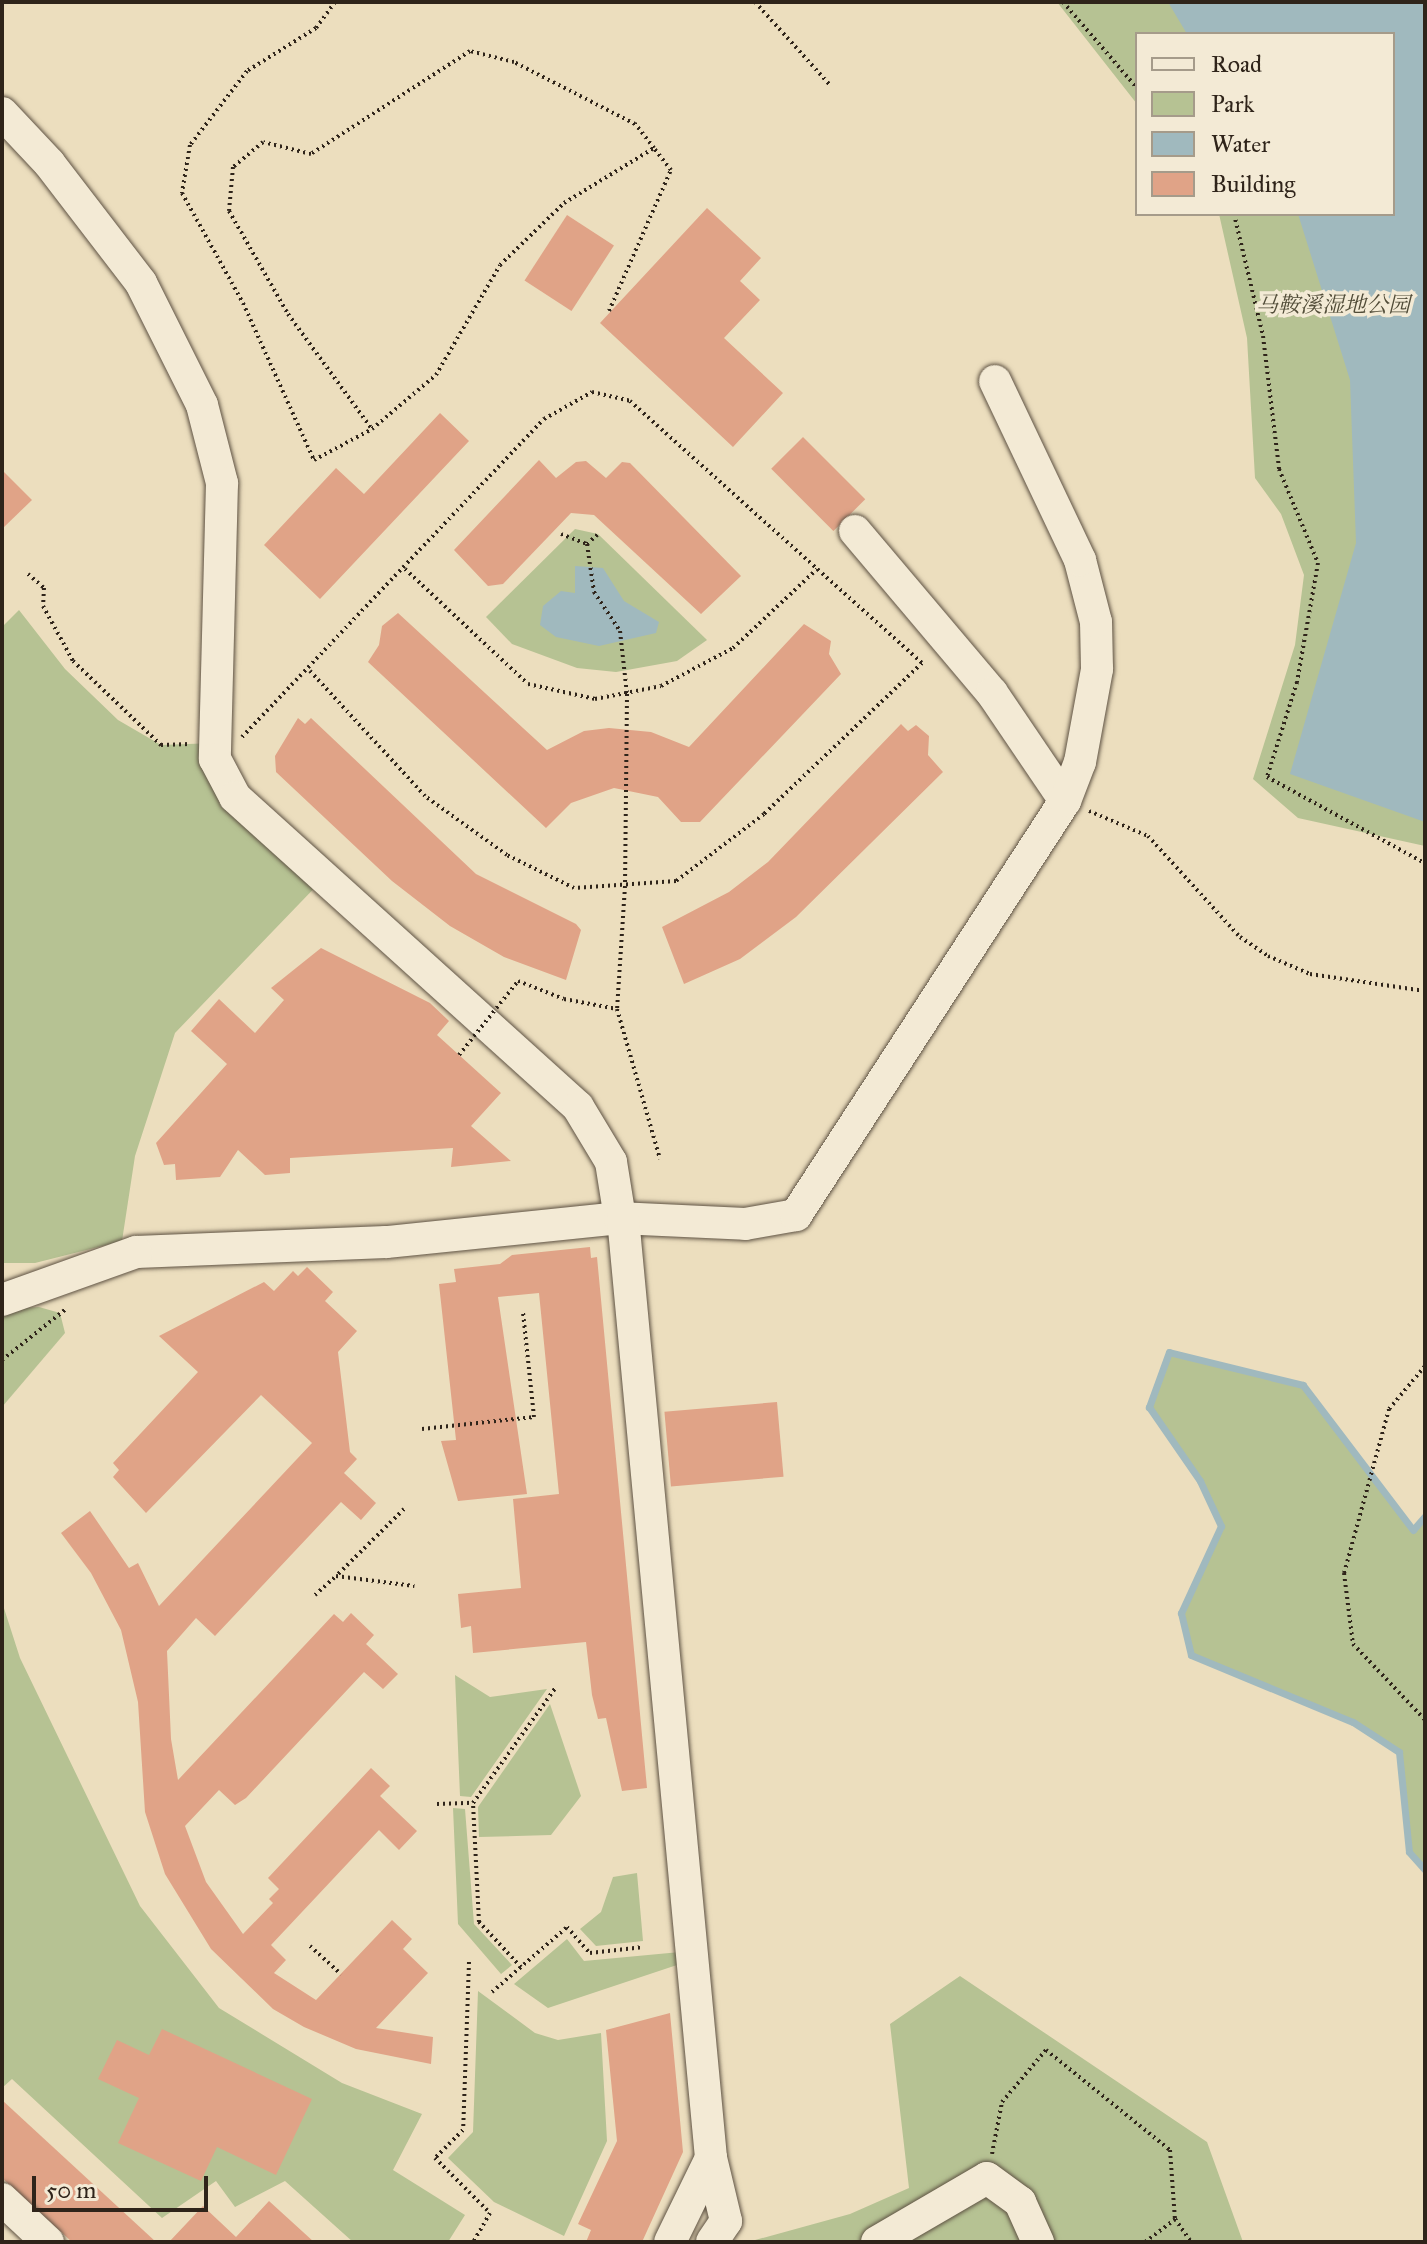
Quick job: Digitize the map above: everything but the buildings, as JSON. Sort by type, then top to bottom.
[{"type":"lane","points":[[2,113],[49,163],[141,283],[202,405],[222,483],[215,759],[235,797],[578,1107],[611,1162],[622,1218],[711,2158],[726,2221],[712,2242]]},
{"type":"lane","points":[[2,1300],[136,1252],[386,1242],[622,1218],[745,1224],[796,1215],[1058,811],[1080,762],[1097,669],[1096,622],[1080,560],[995,381]]},
{"type":"lane","points":[[855,531],[992,693],[1058,811]]},
{"type":"lane","points":[[670,2242],[711,2158]]},
{"type":"lane","points":[[877,2242],[987,2178],[1020,2202],[1038,2242]]},
{"type":"lane","points":[[2,2199],[48,2242]]},
{"type":"path","points":[[335,2],[316,28],[247,71],[190,145],[182,193],[243,303],[314,460],[372,429],[436,375],[500,265],[564,203],[654,148]]},
{"type":"path","points":[[755,2],[830,85]]},
{"type":"path","points":[[1063,2],[1135,86]]},
{"type":"path","points":[[372,429],[288,314],[229,211],[233,167],[263,142],[311,154],[470,51],[514,62],[635,124],[671,170],[609,311]]},
{"type":"path","points":[[1234,216],[1263,336],[1279,469],[1318,563],[1297,682],[1267,777],[1425,863]]},
{"type":"path","points":[[250,736],[310,671],[544,419],[592,392],[630,401],[922,663],[764,814],[676,881],[574,888],[507,855],[425,796],[310,671]]},
{"type":"path","points":[[561,534],[587,544]]},
{"type":"path","points":[[587,544],[598,534]]},
{"type":"path","points":[[587,544],[594,592],[620,631],[627,694],[625,886],[617,1009],[660,1159]]},
{"type":"path","points":[[405,569],[528,684],[595,699],[661,686],[733,648],[817,569]]},
{"type":"path","points":[[28,574],[44,588],[43,606],[73,661],[161,745],[215,743]]},
{"type":"path","points":[[1058,811],[1148,836],[1240,937],[1268,956],[1310,974],[1425,991]]},
{"type":"path","points":[[459,1055],[518,981],[564,999],[617,1009]]},
{"type":"path","points":[[422,1429],[534,1417],[523,1312]]},
{"type":"path","points":[[1425,1366],[1389,1409],[1344,1573],[1353,1644],[1425,1720]]},
{"type":"path","points":[[315,1595],[404,1509]]},
{"type":"path","points":[[336,1576],[414,1586]]},
{"type":"path","points":[[521,1967],[479,1922],[473,1803],[556,1687]]},
{"type":"path","points":[[437,1804],[473,1803]]},
{"type":"path","points":[[492,1992],[567,1927],[590,1953],[644,1947]]},
{"type":"path","points":[[310,1946],[341,1974]]},
{"type":"path","points":[[469,1962],[463,2130],[435,2158],[490,2213],[473,2242]]},
{"type":"path","points":[[987,2178],[1002,2102],[1046,2050],[1170,2150],[1175,2219],[1191,2242]]},
{"type":"path","points":[[1145,2242],[1175,2219]]},
{"type":"green space","name":"马鞍溪湿地公园","points":[[1057,2],[1425,2],[1425,846],[1298,818],[1253,779],[1295,645],[1304,575],[1281,514],[1255,478],[1247,338],[1219,216],[1395,216],[1395,32],[1135,32],[1135,101]]},
{"type":"green space","points":[[575,529],[598,534],[707,640],[677,661],[616,672],[577,668],[512,644],[486,617]]},
{"type":"green space","points":[[19,610],[65,669],[118,720],[161,745],[215,743],[213,763],[326,876],[175,1033],[135,1156],[122,1241],[35,1263],[2,1263],[2,627]]},
{"type":"green space","points":[[39,1307],[60,1313],[65,1333],[2,1407],[2,1309]]},
{"type":"green space","points":[[1169,1352],[1303,1385],[1413,1529],[1425,1516],[1425,1870],[1409,1852],[1399,1752],[1353,1722],[1191,1655],[1181,1613],[1221,1526],[1200,1481],[1149,1407]]},
{"type":"green space","points":[[2,1602],[20,1658],[140,1906],[219,2008],[342,2083],[422,2114],[393,2170],[465,2215],[448,2242],[353,2242],[285,2181],[235,2207],[216,2181],[162,2218],[12,2079],[2,2088]]},
{"type":"green space","points":[[455,1675],[490,1697],[547,1689],[471,1797],[460,1796]]},
{"type":"green space","points":[[550,1704],[581,1796],[551,1835],[479,1837],[478,1807]]},
{"type":"green space","points":[[453,1808],[465,1809],[474,1924],[512,1965],[501,1974],[458,1924]]},
{"type":"green space","points":[[637,1873],[643,1941],[596,1946],[580,1929],[601,1912],[613,1877]]},
{"type":"green space","points":[[567,1939],[584,1961],[680,1952],[680,1964],[548,2008],[514,1984]]},
{"type":"green space","points":[[960,1976],[1207,2142],[1243,2242],[748,2242],[850,2214],[909,2188],[890,2024]]},
{"type":"green space","points":[[478,1991],[535,2033],[558,2040],[601,2033],[607,2141],[564,2236],[494,2202],[448,2158],[473,2132]]},
{"type":"water","points":[[1168,2],[1425,2],[1425,822],[1290,774],[1356,543],[1350,380],[1299,216],[1395,216],[1395,32],[1186,32]]},
{"type":"water","points":[[575,566],[603,568],[624,601],[659,622],[656,633],[599,646],[556,637],[540,625],[543,606],[561,591],[575,593]]},
{"type":"waterway","points":[[1425,1516],[1413,1530],[1303,1385],[1169,1352],[1149,1407],[1200,1481],[1221,1526],[1181,1613],[1191,1655],[1353,1722],[1399,1752],[1409,1852],[1425,1870]]}]
